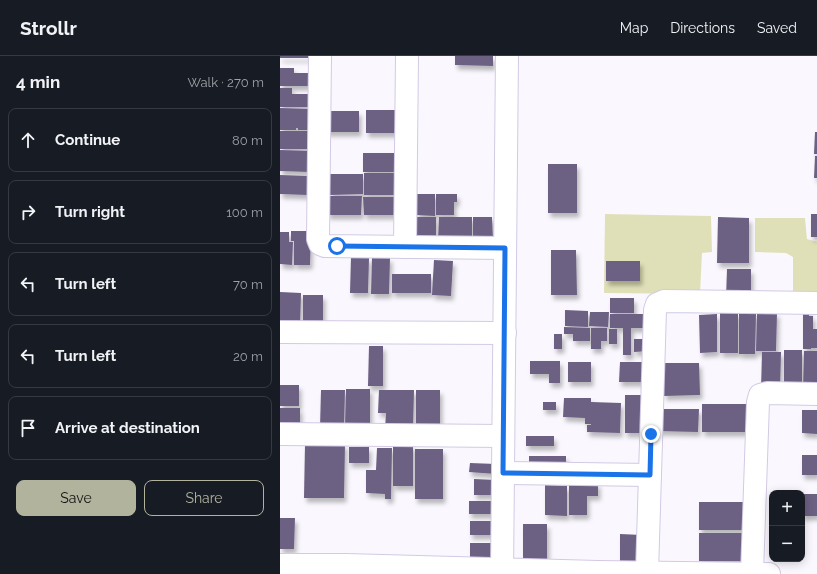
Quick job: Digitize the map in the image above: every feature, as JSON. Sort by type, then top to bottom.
[{"type":"street","points":[[320,56],[318,239],[320,244],[325,246],[505,248]]},
{"type":"street","points":[[405,246],[407,56]]},
{"type":"street","points":[[502,572],[507,56]]},
{"type":"street","points":[[646,572],[655,310],[657,304],[664,301],[817,303]]},
{"type":"street","points":[[280,332],[505,333]]},
{"type":"street","points":[[752,574],[758,402],[760,395],[817,394]]},
{"type":"street","points":[[280,434],[504,436]]},
{"type":"street","points":[[503,473],[650,475]]},
{"type":"street","points":[[280,565],[346,570],[770,574]]},
{"type":"green space","points":[[605,214],[711,216],[712,252],[702,253],[700,294],[604,293]]},
{"type":"green space","points":[[755,218],[805,218],[807,239],[817,242],[817,296],[793,296],[793,257],[786,253],[755,252]]},
{"type":"building","points":[[280,56],[310,56],[310,58],[280,58]]},
{"type":"building","points":[[455,56],[493,56],[493,66],[455,65]]},
{"type":"building","points":[[280,68],[294,68],[294,73],[310,73],[310,86],[280,86]]},
{"type":"building","points":[[280,88],[292,88],[292,94],[309,94],[309,107],[280,107]]},
{"type":"building","points":[[280,108],[309,109],[309,130],[298,130],[298,128],[296,128],[296,130],[280,130]]},
{"type":"building","points":[[366,110],[397,110],[398,133],[366,133]]},
{"type":"building","points":[[324,111],[359,111],[359,132],[325,132]]},
{"type":"building","points":[[280,131],[310,131],[310,149],[280,149]]},
{"type":"building","points":[[815,132],[817,132],[817,154],[814,154]]},
{"type":"building","points":[[280,150],[310,151],[310,172],[280,171]]},
{"type":"building","points":[[363,153],[396,153],[396,172],[363,172]]},
{"type":"building","points":[[815,156],[817,156],[817,178],[814,178]]},
{"type":"building","points":[[548,164],[577,164],[577,213],[548,213]]},
{"type":"building","points":[[364,173],[398,173],[399,195],[364,195]]},
{"type":"building","points":[[330,174],[363,174],[363,194],[330,195]]},
{"type":"building","points":[[280,175],[309,176],[308,195],[280,194]]},
{"type":"building","points":[[416,194],[435,194],[435,216],[416,215]]},
{"type":"building","points":[[436,194],[457,194],[457,202],[454,202],[454,215],[436,215]]},
{"type":"building","points":[[328,196],[362,196],[361,215],[327,215]]},
{"type":"building","points":[[363,197],[398,197],[398,215],[364,215]]},
{"type":"building","points":[[811,214],[817,214],[817,237],[811,237]]},
{"type":"building","points":[[413,217],[436,217],[436,241],[412,241]]},
{"type":"building","points":[[439,217],[472,217],[472,241],[438,241]]},
{"type":"building","points":[[473,217],[492,217],[493,240],[473,240]]},
{"type":"building","points":[[718,217],[749,218],[749,263],[717,263]]},
{"type":"building","points":[[291,231],[311,231],[310,265],[294,265],[294,241],[291,241]]},
{"type":"building","points":[[280,232],[289,232],[289,242],[293,242],[292,265],[280,264]]},
{"type":"building","points":[[551,250],[576,250],[577,295],[551,295]]},
{"type":"building","points":[[351,257],[369,258],[368,293],[350,293]]},
{"type":"building","points":[[372,257],[390,258],[389,294],[371,294]]},
{"type":"building","points":[[434,260],[453,261],[451,296],[432,295]]},
{"type":"building","points":[[606,261],[640,261],[640,281],[606,281]]},
{"type":"building","points":[[727,269],[751,269],[751,298],[726,298]]},
{"type":"building","points":[[392,274],[431,274],[431,293],[392,293]]},
{"type":"building","points":[[280,292],[301,293],[300,326],[280,325]]},
{"type":"building","points":[[303,295],[323,295],[323,326],[303,326]]},
{"type":"building","points":[[610,298],[634,298],[634,313],[610,313]]},
{"type":"building","points":[[565,310],[588,311],[588,327],[565,326]]},
{"type":"building","points":[[803,310],[809,310],[809,316],[813,316],[813,329],[817,329],[817,348],[803,349]]},
{"type":"building","points":[[590,312],[609,312],[608,327],[589,326]]},
{"type":"building","points":[[757,312],[777,313],[776,351],[756,351]]},
{"type":"building","points":[[720,313],[738,313],[738,353],[720,353]]},
{"type":"building","points":[[739,313],[756,314],[755,354],[739,354]]},
{"type":"building","points":[[610,314],[643,314],[643,328],[631,328],[631,355],[623,355],[623,328],[610,328]]},
{"type":"building","points":[[717,314],[717,352],[700,353],[699,315]]},
{"type":"building","points":[[564,327],[590,328],[590,341],[573,341],[573,334],[564,334]]},
{"type":"building","points":[[591,328],[607,328],[607,341],[601,341],[601,349],[591,349]]},
{"type":"building","points":[[609,329],[617,329],[617,344],[609,344]]},
{"type":"building","points":[[554,334],[562,334],[562,349],[554,349]]},
{"type":"building","points":[[634,339],[648,339],[648,351],[634,352]]},
{"type":"building","points":[[369,346],[383,346],[383,386],[368,386]]},
{"type":"building","points":[[784,350],[802,350],[802,389],[784,389]]},
{"type":"building","points":[[804,351],[817,351],[817,389],[803,389]]},
{"type":"building","points":[[762,352],[781,352],[780,390],[761,390]]},
{"type":"building","points":[[530,361],[560,361],[560,383],[549,383],[549,374],[530,374]]},
{"type":"building","points":[[568,362],[591,362],[591,382],[568,382]]},
{"type":"building","points":[[620,362],[651,362],[647,382],[619,382]]},
{"type":"building","points":[[664,363],[699,363],[700,395],[664,396]]},
{"type":"building","points":[[280,385],[299,385],[299,406],[280,406]]},
{"type":"building","points":[[346,389],[370,389],[370,427],[345,426]]},
{"type":"building","points":[[321,390],[345,390],[344,428],[320,428]]},
{"type":"building","points":[[379,390],[414,390],[413,429],[385,429],[386,413],[378,413]]},
{"type":"building","points":[[416,390],[440,390],[440,430],[416,430]]},
{"type":"building","points":[[625,395],[649,395],[649,433],[625,433]]},
{"type":"building","points":[[564,398],[591,398],[591,402],[621,403],[620,433],[587,432],[587,425],[591,424],[585,424],[585,418],[563,417]]},
{"type":"building","points":[[543,402],[556,402],[556,410],[543,410]]},
{"type":"building","points":[[702,404],[750,404],[750,432],[702,432]]},
{"type":"building","points":[[280,408],[300,408],[300,428],[280,428]]},
{"type":"building","points":[[657,409],[699,409],[698,432],[656,431]]},
{"type":"building","points":[[802,410],[817,410],[817,434],[802,433]]},
{"type":"building","points":[[526,436],[554,436],[554,446],[526,446]]},
{"type":"building","points":[[305,444],[345,444],[344,498],[304,498]]},
{"type":"building","points":[[393,445],[413,445],[413,486],[393,486]]},
{"type":"building","points":[[349,447],[369,447],[369,463],[349,463]]},
{"type":"building","points":[[377,448],[392,448],[391,499],[385,499],[385,494],[366,493],[366,470],[376,470]]},
{"type":"building","points":[[415,449],[443,449],[443,499],[415,499]]},
{"type":"building","points":[[802,455],[817,455],[817,475],[802,475]]},
{"type":"building","points":[[529,456],[566,456],[566,472],[529,472]]},
{"type":"building","points":[[470,463],[496,464],[496,474],[469,472]]},
{"type":"building","points":[[474,479],[496,480],[496,495],[474,495]]},
{"type":"building","points":[[569,483],[598,483],[598,496],[587,496],[587,515],[569,515]]},
{"type":"building","points":[[545,485],[567,486],[567,516],[545,515]]},
{"type":"building","points":[[805,494],[817,494],[817,516],[805,516]]},
{"type":"building","points":[[469,501],[495,501],[495,514],[469,514]]},
{"type":"building","points":[[699,502],[747,502],[747,530],[699,530]]},
{"type":"building","points":[[280,518],[295,518],[294,549],[280,549]]},
{"type":"building","points":[[470,521],[496,521],[496,535],[470,535]]},
{"type":"building","points":[[523,524],[547,524],[547,564],[523,564]]},
{"type":"building","points":[[699,533],[747,533],[747,561],[699,561]]},
{"type":"building","points":[[620,534],[642,535],[642,562],[620,562]]},
{"type":"building","points":[[470,543],[497,543],[497,557],[470,557]]},
{"type":"route","points":[[337,246],[505,248],[503,473],[650,475],[651,434]]}]
